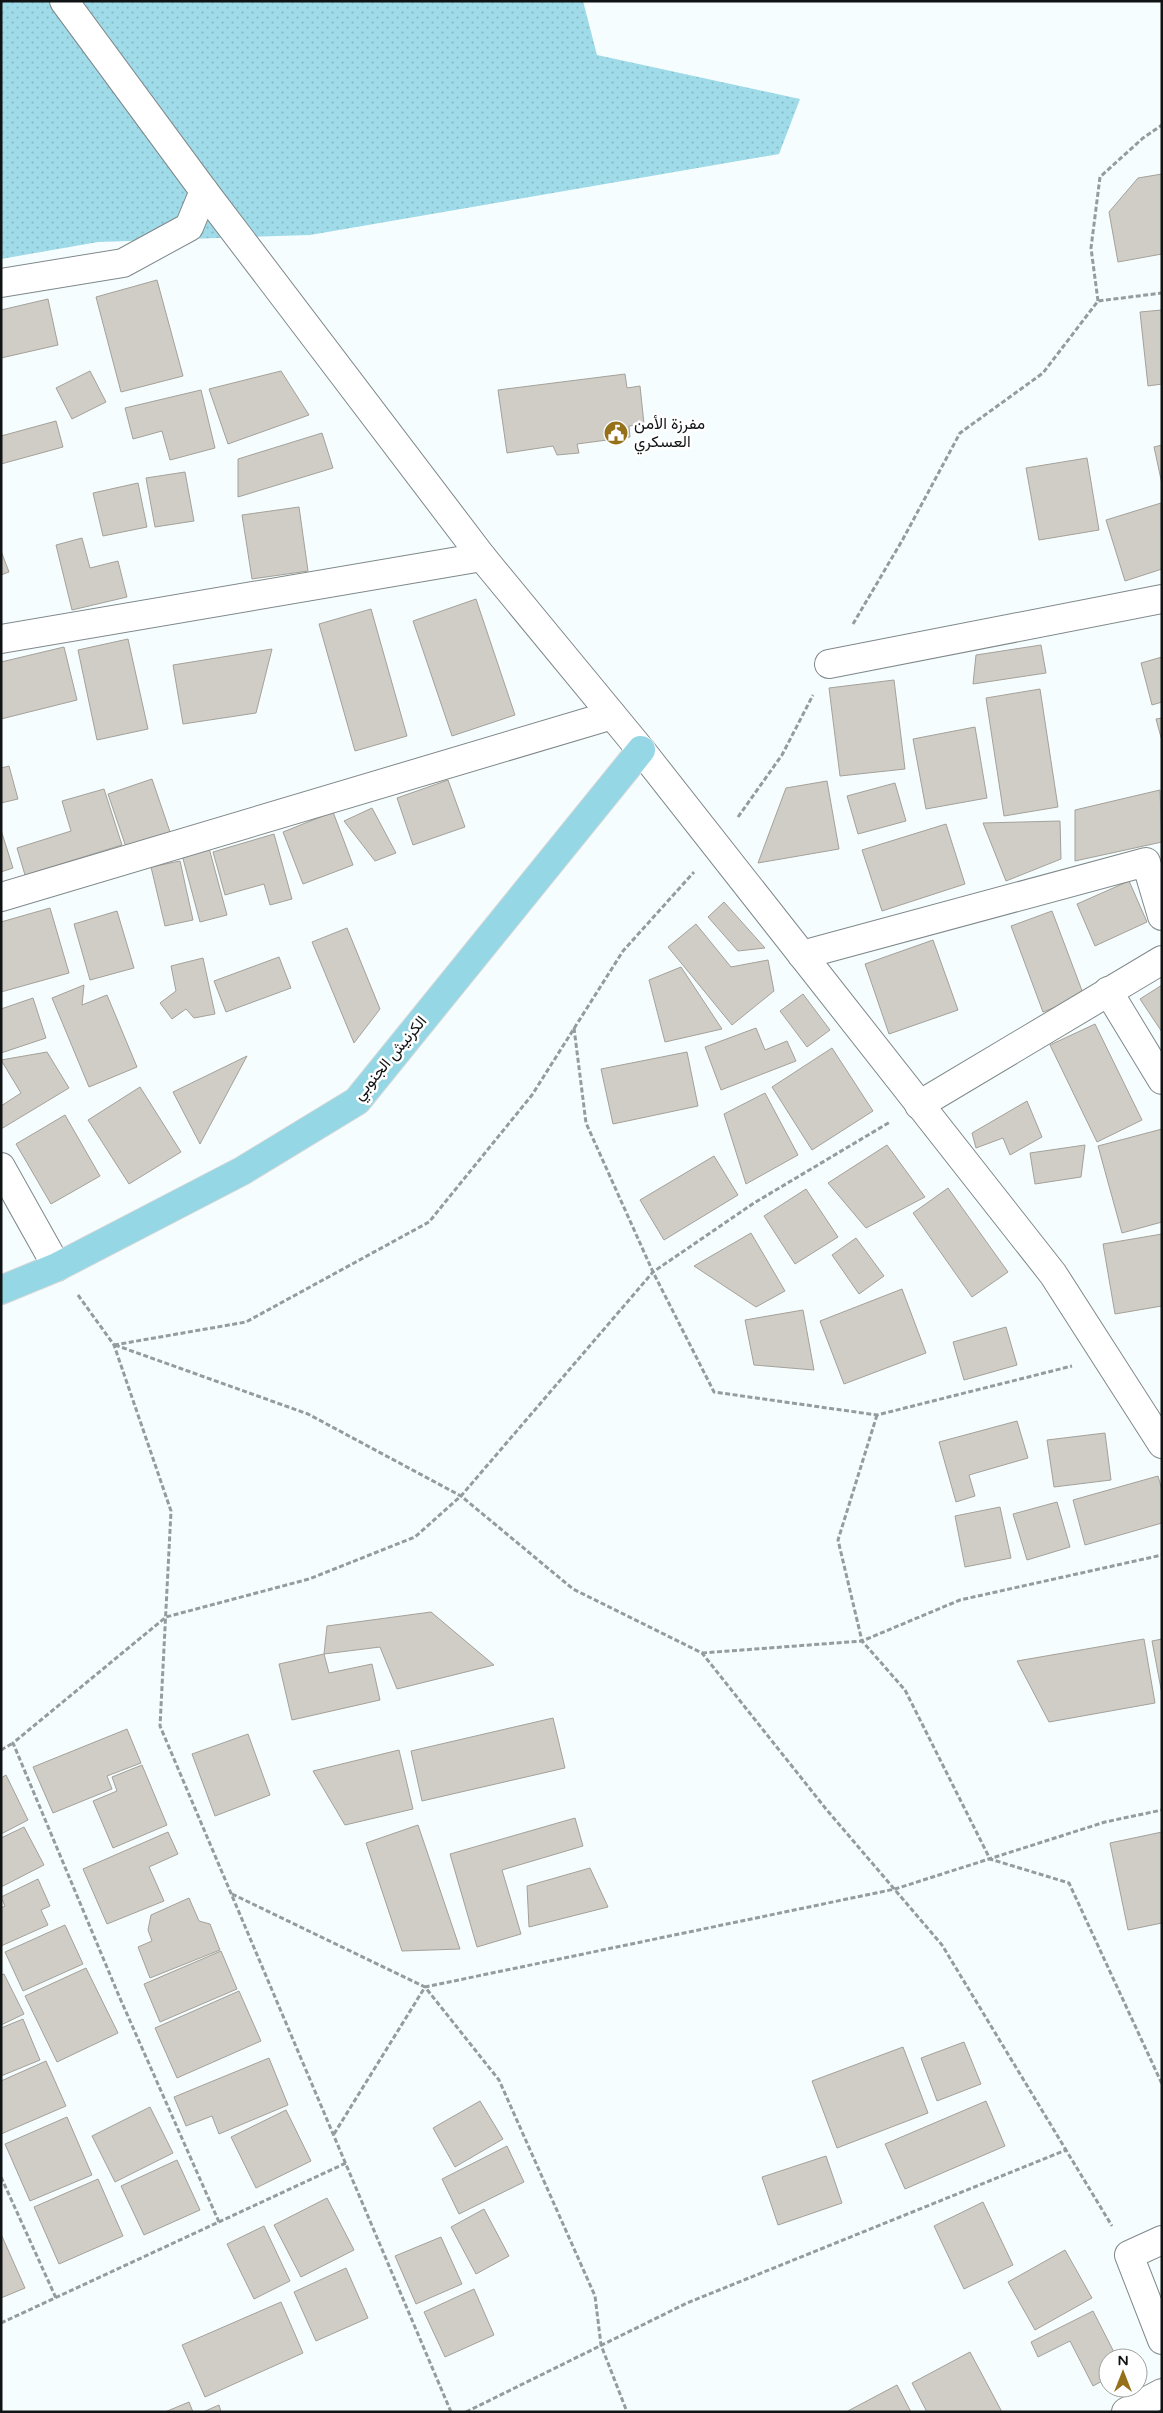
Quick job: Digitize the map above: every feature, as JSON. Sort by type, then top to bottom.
[{"type":"main road","name":"الكرنيش الجنوبي","points":[[1,1290],[57,1267],[242,1172],[357,1101],[641,750]]},
{"type":"street","points":[[64,1],[204,191],[482,557],[641,750],[1053,1274],[1162,1444]]},
{"type":"street","points":[[1,282],[123,263],[189,227],[204,191]]},
{"type":"street","points":[[1,639],[482,557]]},
{"type":"street","points":[[829,664],[1162,599]]},
{"type":"street","points":[[1,896],[612,714]]},
{"type":"street","points":[[802,955],[1146,862],[1162,916]]},
{"type":"street","points":[[919,1105],[1162,960]]},
{"type":"street","points":[[1108,991],[1162,1080]]},
{"type":"street","points":[[1,1167],[57,1267]]},
{"type":"street","points":[[1162,2240],[1129,2254],[1162,2340]]},
{"type":"street","points":[[1126,2412],[1162,2393]]},
{"type":"path","points":[[114,1345],[246,1322],[429,1222],[532,1095],[623,951],[717,847],[782,755],[829,664],[903,539],[960,433],[1043,373],[1098,301],[1091,248],[1100,177],[1143,138],[1162,125]]},
{"type":"path","points":[[1098,301],[1162,293]]},
{"type":"path","points":[[574,1028],[586,1123],[653,1272],[714,1392],[877,1415],[1107,1357]]},
{"type":"path","points":[[1,1750],[13,1743],[166,1617],[309,1579],[414,1537],[461,1496],[653,1272],[754,1203],[919,1105]]},
{"type":"path","points":[[57,1267],[114,1345],[171,1511],[160,1726],[450,2412]]},
{"type":"path","points":[[114,1345],[308,1414],[461,1496],[573,1589],[702,1654],[826,1809],[942,1945],[1129,2254]]},
{"type":"path","points":[[877,1415],[838,1540],[862,1641],[905,1690],[990,1859],[1069,1883],[1162,2084]]},
{"type":"path","points":[[702,1654],[862,1641],[960,1600],[1162,1555]]},
{"type":"path","points":[[13,1743],[118,1996],[219,2222]]},
{"type":"path","points":[[334,2135],[425,1987],[895,1889],[1105,1822],[1162,1810]]},
{"type":"path","points":[[232,1894],[425,1987],[499,2080],[594,2296],[601,2345],[627,2412]]},
{"type":"path","points":[[466,2412],[687,2303],[1066,2150]]},
{"type":"path","points":[[1,2323],[346,2163]]},
{"type":"path","points":[[1,2177],[56,2298]]},
{"type":"shaded area","points":[[1,1],[583,1],[597,55],[800,99],[779,154],[310,235],[98,242],[1,259]]},
{"type":"building","points":[[1162,174],[1162,254],[1118,262],[1109,212],[1138,178]]},
{"type":"building","points":[[157,280],[183,376],[121,392],[96,297]]},
{"type":"building","points":[[48,299],[58,345],[1,358],[1,310]]},
{"type":"building","points":[[1162,310],[1162,384],[1148,386],[1140,312]]},
{"type":"building","points":[[90,371],[106,402],[72,419],[56,388]]},
{"type":"building","points":[[281,371],[309,415],[228,444],[209,389]]},
{"type":"building","points":[[625,374],[627,388],[640,386],[644,424],[629,426],[630,437],[577,444],[579,453],[557,455],[553,446],[507,453],[498,390]]},
{"type":"building","points":[[201,390],[215,448],[170,460],[162,431],[133,439],[125,408]]},
{"type":"building","points":[[56,421],[63,447],[1,464],[1,436]]},
{"type":"building","points":[[322,433],[333,468],[238,497],[238,459]]},
{"type":"building","points":[[1162,445],[1162,484],[1154,447]]},
{"type":"building","points":[[1087,458],[1099,530],[1039,540],[1026,468]]},
{"type":"building","points":[[185,472],[194,521],[155,527],[146,478]]},
{"type":"building","points":[[138,483],[147,527],[103,536],[93,493]]},
{"type":"building","points":[[1161,503],[1162,569],[1125,581],[1106,520]]},
{"type":"building","points":[[299,507],[308,571],[252,579],[242,515]]},
{"type":"building","points":[[82,538],[90,568],[118,561],[127,597],[72,610],[56,545]]},
{"type":"building","points":[[1,551],[9,572],[1,575]]},
{"type":"building","points":[[476,599],[515,715],[452,736],[413,621]]},
{"type":"building","points":[[371,609],[407,736],[355,751],[319,624]]},
{"type":"building","points":[[128,639],[148,729],[97,740],[78,650]]},
{"type":"building","points":[[1041,645],[1046,673],[973,684],[976,655]]},
{"type":"building","points":[[64,647],[77,700],[1,719],[1,662]]},
{"type":"building","points":[[272,649],[256,713],[183,724],[173,665]]},
{"type":"building","points":[[1162,657],[1162,702],[1152,705],[1141,663]]},
{"type":"building","points":[[894,680],[905,769],[840,776],[829,688]]},
{"type":"building","points":[[1040,689],[1058,807],[1004,816],[986,698]]},
{"type":"building","points":[[1162,718],[1162,741],[1156,719]]},
{"type":"building","points":[[975,727],[987,798],[926,809],[913,739]]},
{"type":"building","points":[[9,766],[18,799],[1,803],[1,768]]},
{"type":"building","points":[[152,779],[170,832],[126,847],[108,794]]},
{"type":"building","points":[[448,780],[465,827],[413,845],[397,798]]},
{"type":"building","points":[[827,781],[839,849],[758,863],[786,788]]},
{"type":"building","points":[[895,783],[906,821],[858,834],[847,796]]},
{"type":"building","points":[[104,789],[122,845],[25,875],[17,848],[71,831],[62,801]]},
{"type":"building","points":[[1160,790],[1162,842],[1075,861],[1075,810]]},
{"type":"building","points":[[372,808],[396,853],[375,861],[344,821]]},
{"type":"building","points":[[333,812],[353,865],[303,884],[283,832]]},
{"type":"building","points":[[1060,821],[1061,859],[1006,881],[983,823]]},
{"type":"building","points":[[946,824],[965,884],[882,911],[862,850]]},
{"type":"building","points":[[1,830],[13,868],[1,872]]},
{"type":"building","points":[[274,834],[292,899],[270,905],[264,884],[225,895],[213,852]]},
{"type":"building","points":[[209,848],[227,915],[200,922],[182,855]]},
{"type":"building","points":[[180,861],[193,920],[165,926],[151,867]]},
{"type":"building","points":[[1129,881],[1147,922],[1095,946],[1077,904]]},
{"type":"building","points":[[724,902],[765,948],[738,951],[708,917]]},
{"type":"building","points":[[50,908],[69,973],[1,992],[1,922]]},
{"type":"building","points":[[117,911],[134,968],[90,980],[74,924]]},
{"type":"building","points":[[1052,911],[1084,996],[1043,1012],[1011,926]]},
{"type":"building","points":[[696,924],[731,967],[768,960],[774,991],[732,1025],[668,947]]},
{"type":"building","points":[[347,928],[380,1009],[354,1043],[312,942]]},
{"type":"building","points":[[933,940],[958,1010],[889,1034],[865,964]]},
{"type":"building","points":[[279,957],[291,988],[226,1012],[214,981]]},
{"type":"building","points":[[203,958],[215,1014],[194,1018],[186,1009],[172,1019],[160,1003],[176,991],[171,966]]},
{"type":"building","points":[[681,967],[722,1029],[665,1042],[649,980]]},
{"type":"building","points":[[84,985],[82,1005],[107,995],[137,1067],[89,1087],[52,998]]},
{"type":"building","points":[[1162,985],[1162,1032],[1140,999]]},
{"type":"building","points":[[803,994],[830,1030],[807,1047],[780,1011]]},
{"type":"building","points":[[33,998],[46,1038],[1,1053],[1,1009]]},
{"type":"building","points":[[1095,1024],[1142,1120],[1097,1142],[1050,1045]]},
{"type":"building","points":[[756,1028],[765,1050],[787,1041],[796,1061],[721,1090],[705,1047]]},
{"type":"building","points":[[832,1048],[873,1111],[812,1150],[772,1087]]},
{"type":"building","points":[[47,1052],[69,1088],[1,1129],[1,1106],[21,1093],[1,1060]]},
{"type":"building","points":[[687,1052],[698,1106],[613,1124],[601,1069]]},
{"type":"building","points":[[247,1056],[200,1144],[173,1092]]},
{"type":"building","points":[[140,1087],[181,1152],[129,1184],[88,1120]]},
{"type":"building","points":[[765,1093],[798,1155],[746,1184],[724,1114]]},
{"type":"building","points":[[1027,1101],[1042,1137],[1010,1155],[1003,1138],[976,1148],[972,1133]]},
{"type":"building","points":[[65,1115],[100,1176],[51,1204],[16,1144]]},
{"type":"building","points":[[1162,1129],[1162,1222],[1122,1233],[1098,1146]]},
{"type":"building","points":[[887,1145],[925,1197],[866,1228],[828,1183]]},
{"type":"building","points":[[1085,1145],[1081,1177],[1035,1184],[1030,1153]]},
{"type":"building","points":[[714,1156],[738,1195],[664,1240],[640,1200]]},
{"type":"building","points":[[948,1188],[1008,1272],[972,1297],[913,1213]]},
{"type":"building","points":[[806,1189],[838,1237],[795,1264],[764,1216]]},
{"type":"building","points":[[751,1233],[785,1291],[756,1307],[694,1266]]},
{"type":"building","points":[[1162,1234],[1162,1306],[1115,1314],[1103,1244]]},
{"type":"building","points":[[856,1238],[884,1276],[859,1294],[832,1255]]},
{"type":"building","points":[[902,1289],[926,1353],[844,1384],[820,1321]]},
{"type":"building","points":[[803,1310],[814,1370],[754,1365],[745,1320]]},
{"type":"building","points":[[1006,1327],[1017,1365],[964,1380],[953,1342]]},
{"type":"building","points":[[1017,1421],[1028,1458],[969,1475],[975,1496],[956,1502],[939,1442]]},
{"type":"building","points":[[1105,1433],[1111,1480],[1054,1487],[1047,1440]]},
{"type":"building","points":[[1158,1476],[1162,1490],[1162,1523],[1085,1545],[1073,1500]]},
{"type":"building","points":[[1057,1502],[1070,1547],[1027,1560],[1013,1514]]},
{"type":"building","points":[[1000,1507],[1011,1558],[965,1567],[955,1516]]},
{"type":"building","points":[[431,1612],[494,1665],[397,1689],[380,1647],[324,1654],[327,1626]]},
{"type":"building","points":[[1144,1639],[1155,1703],[1049,1722],[1017,1661]]},
{"type":"building","points":[[1162,1639],[1162,1694],[1152,1641]]},
{"type":"building","points":[[324,1654],[329,1673],[372,1664],[380,1700],[292,1720],[279,1664]]},
{"type":"building","points":[[553,1718],[565,1768],[422,1801],[411,1751]]},
{"type":"building","points":[[127,1729],[141,1763],[107,1776],[112,1789],[53,1813],[33,1767]]},
{"type":"building","points":[[248,1734],[270,1795],[215,1816],[192,1754]]},
{"type":"building","points":[[399,1750],[413,1809],[345,1825],[313,1771]]},
{"type":"building","points":[[142,1765],[167,1825],[113,1848],[93,1801],[117,1791],[112,1777]]},
{"type":"building","points":[[6,1775],[28,1820],[1,1834],[1,1778]]},
{"type":"building","points":[[575,1818],[583,1846],[502,1870],[521,1934],[477,1947],[450,1854]]},
{"type":"building","points":[[418,1825],[460,1949],[402,1951],[366,1843]]},
{"type":"building","points":[[24,1827],[44,1865],[1,1887],[1,1838]]},
{"type":"building","points":[[168,1832],[178,1854],[149,1867],[164,1901],[107,1924],[83,1869]]},
{"type":"building","points":[[1162,1832],[1162,1923],[1128,1930],[1110,1843]]},
{"type":"building","points":[[590,1868],[608,1907],[529,1927],[527,1886]]},
{"type":"building","points":[[38,1879],[50,1906],[41,1910],[48,1925],[1,1946],[1,1908],[5,1906],[1,1897]]},
{"type":"building","points":[[189,1898],[199,1921],[210,1924],[220,1950],[150,1978],[138,1947],[152,1941],[148,1930],[151,1915]]},
{"type":"building","points":[[65,1925],[83,1964],[23,1991],[5,1952]]},
{"type":"building","points":[[221,1951],[237,1989],[160,2022],[144,1984]]},
{"type":"building","points":[[86,1968],[118,2033],[57,2062],[25,1996]]},
{"type":"building","points":[[4,1974],[24,2014],[1,2025],[1,1975]]},
{"type":"building","points":[[239,1991],[261,2041],[177,2078],[155,2028]]},
{"type":"building","points":[[23,2019],[40,2060],[1,2076],[1,2028]]},
{"type":"building","points":[[964,2042],[981,2084],[937,2101],[921,2058]]},
{"type":"building","points":[[903,2047],[928,2113],[837,2148],[812,2081]]},
{"type":"building","points":[[269,2058],[288,2105],[219,2134],[212,2116],[186,2126],[174,2097]]},
{"type":"building","points":[[46,2061],[66,2106],[1,2134],[1,2081]]},
{"type":"building","points":[[480,2101],[503,2139],[455,2167],[433,2128]]},
{"type":"building","points":[[986,2101],[1005,2146],[905,2189],[885,2144]]},
{"type":"building","points":[[150,2107],[173,2153],[115,2182],[92,2136]]},
{"type":"building","points":[[286,2110],[311,2161],[256,2188],[231,2137]]},
{"type":"building","points":[[67,2117],[92,2175],[30,2201],[5,2144]]},
{"type":"building","points":[[507,2146],[524,2182],[459,2214],[442,2179]]},
{"type":"building","points":[[826,2156],[842,2203],[778,2225],[762,2177]]},
{"type":"building","points":[[177,2160],[200,2210],[144,2235],[121,2186]]},
{"type":"building","points":[[98,2179],[123,2236],[59,2264],[34,2207]]},
{"type":"building","points":[[327,2198],[354,2250],[301,2277],[274,2225]]},
{"type":"building","points":[[983,2202],[1013,2265],[964,2289],[934,2226]]},
{"type":"building","points":[[484,2209],[509,2256],[476,2274],[451,2227]]},
{"type":"building","points":[[264,2226],[290,2281],[254,2299],[227,2244]]},
{"type":"building","points":[[1,2234],[25,2288],[1,2298]]},
{"type":"building","points":[[441,2237],[462,2284],[416,2304],[395,2256]]},
{"type":"building","points":[[1065,2250],[1092,2298],[1035,2330],[1008,2282]]},
{"type":"building","points":[[346,2268],[368,2318],[316,2341],[294,2292]]},
{"type":"building","points":[[474,2289],[494,2335],[445,2357],[424,2312]]},
{"type":"building","points":[[281,2302],[303,2353],[205,2397],[182,2345]]},
{"type":"building","points":[[1093,2311],[1112,2348],[1098,2348],[1098,2383],[1093,2386],[1070,2341],[1038,2357],[1031,2342]]},
{"type":"building","points":[[970,2352],[1002,2412],[927,2412],[912,2383]]},
{"type":"building","points":[[897,2385],[911,2412],[846,2412]]},
{"type":"building","points":[[189,2402],[193,2412],[165,2412]]},
{"type":"building","points":[[219,2405],[221,2412],[203,2412]]},
{"type":"place","name":"مفرزة الأمن العسكري","points":[[616,433]]}]
